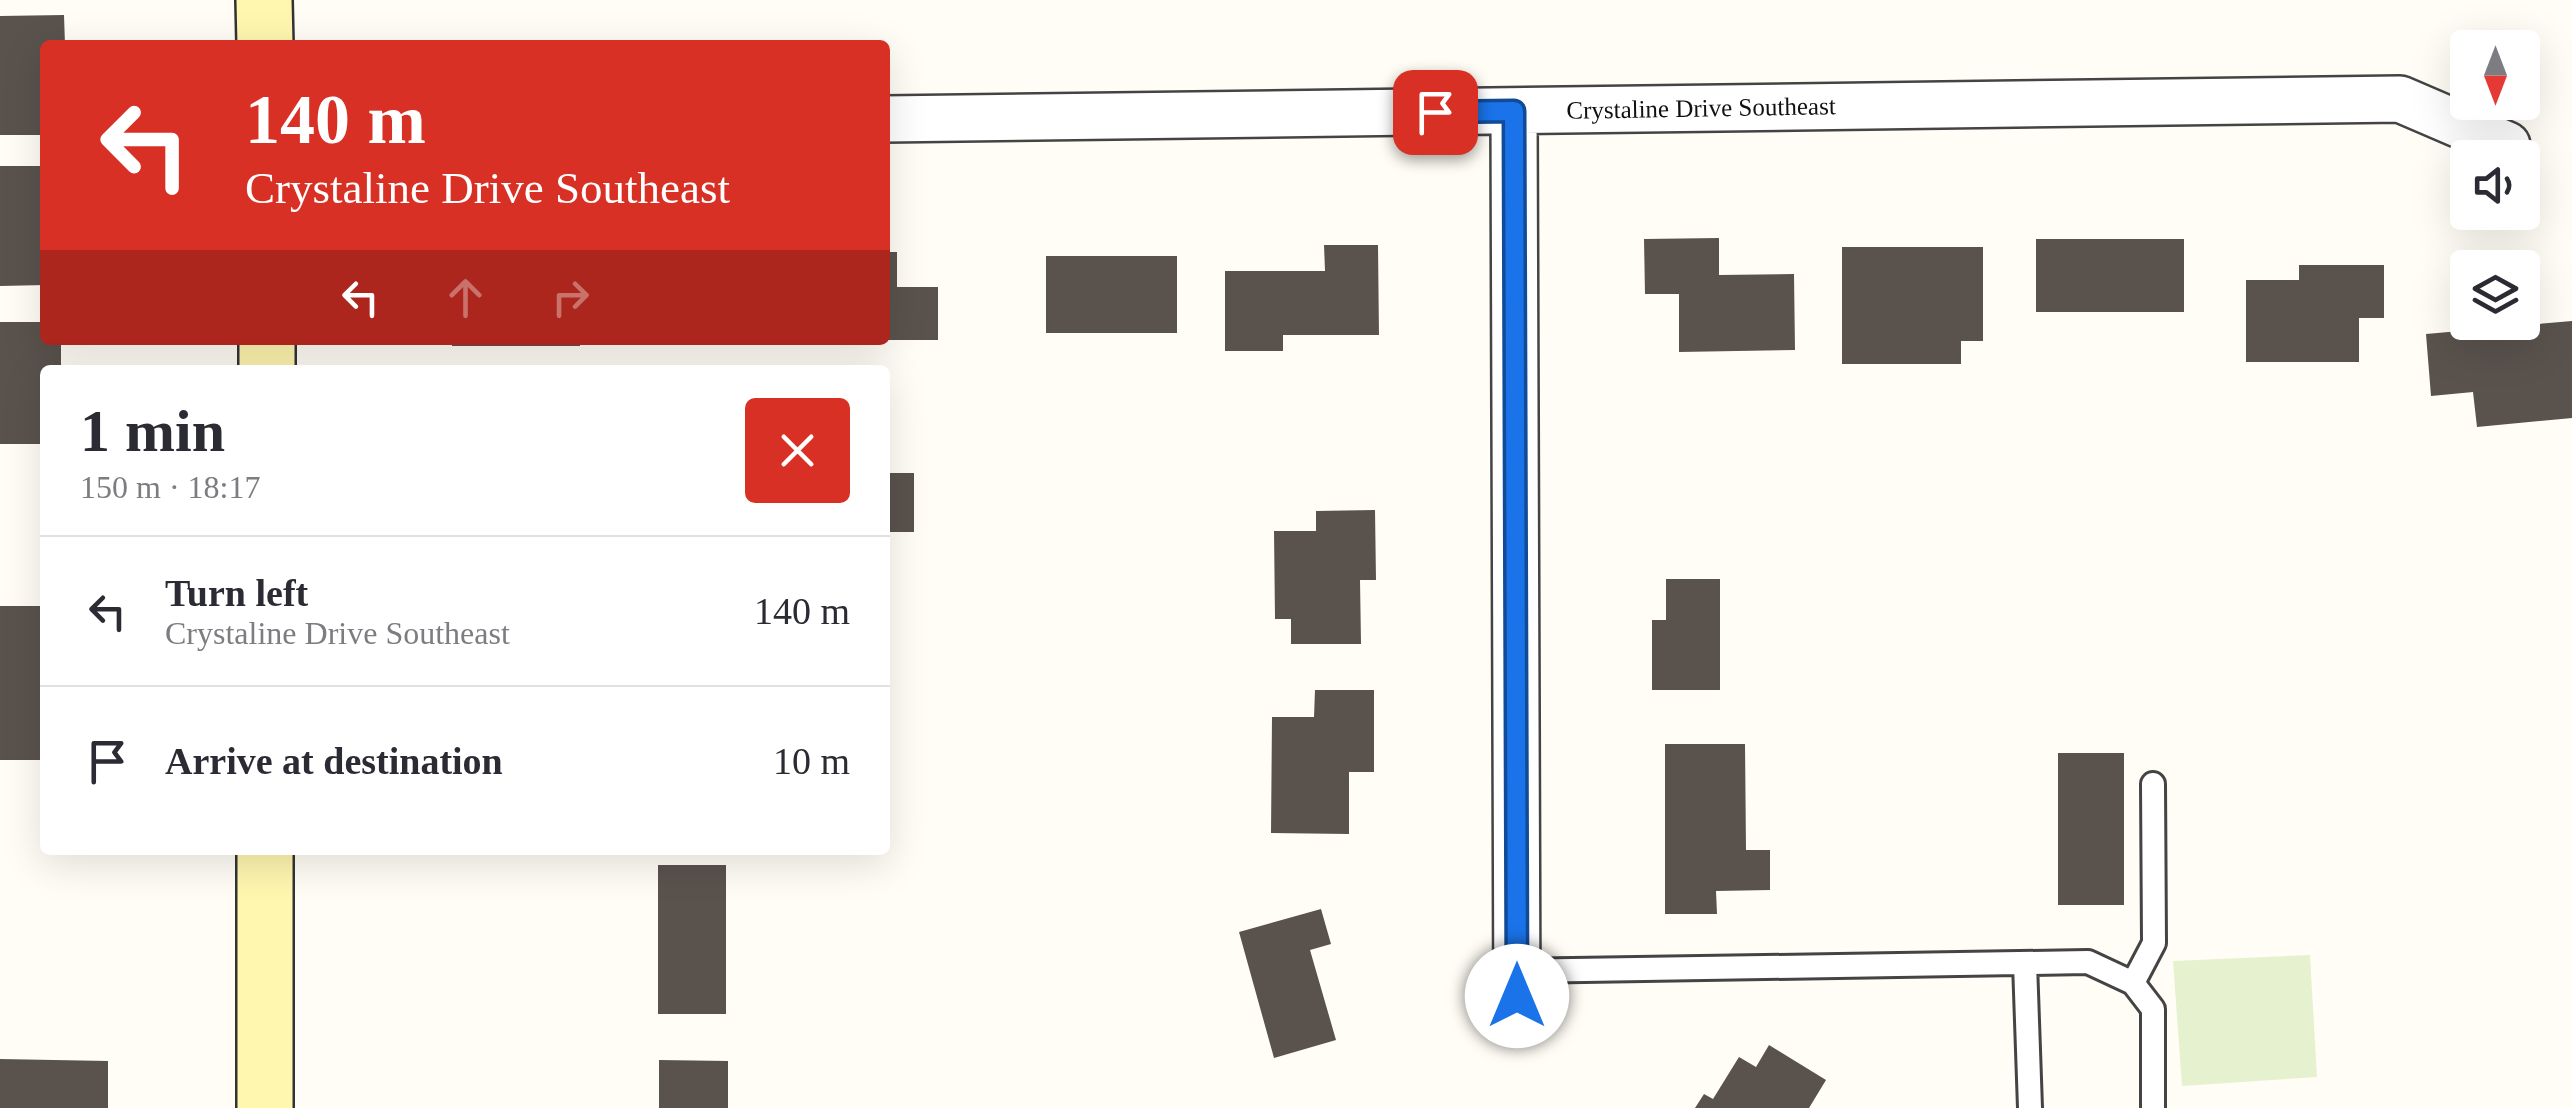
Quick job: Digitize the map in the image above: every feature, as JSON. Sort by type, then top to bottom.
[{"type":"street","points":[[264,0],[265,40]]},
{"type":"street","name":"Crystaline Drive Southeast","points":[[890,119],[2400,98],[2494,140]]},
{"type":"street","points":[[1514,111],[1517,1021]]},
{"type":"street","points":[[265,1108],[266,855]]},
{"type":"lane","points":[[2133,983],[2154,943],[2153,784]]},
{"type":"lane","points":[[2025,962],[2030,1108]]},
{"type":"lane","points":[[1516,971],[2088,962],[2133,983],[2153,1010],[2153,1108]]},
{"type":"green space","points":[[2310,955],[2317,1077],[2182,1086],[2173,961]]},
{"type":"building","points":[[64,15],[65,40],[40,40],[40,135],[0,135],[0,16]]},
{"type":"building","points":[[0,166],[40,166],[40,285],[0,286]]},
{"type":"building","points":[[1719,238],[1719,275],[1794,274],[1795,350],[1679,352],[1679,294],[1645,294],[1644,239]]},
{"type":"building","points":[[2036,239],[2184,239],[2184,312],[2036,312]]},
{"type":"building","points":[[1324,245],[1378,245],[1379,335],[1283,335],[1283,351],[1225,351],[1225,271],[1325,271]]},
{"type":"building","points":[[1842,247],[1983,247],[1983,341],[1961,341],[1961,364],[1842,364]]},
{"type":"building","points":[[890,252],[897,252],[897,287],[938,287],[938,340],[890,340]]},
{"type":"building","points":[[1046,256],[1177,256],[1177,333],[1046,333]]},
{"type":"building","points":[[2299,265],[2384,265],[2384,318],[2359,318],[2359,362],[2246,362],[2246,280],[2299,280]]},
{"type":"building","points":[[2572,321],[2572,418],[2477,427],[2473,392],[2431,396],[2426,334],[2450,332],[2450,340],[2540,340],[2540,324]]},
{"type":"building","points":[[0,322],[40,322],[40,345],[61,345],[61,365],[40,365],[40,444],[0,444]]},
{"type":"building","points":[[452,345],[580,345],[580,346]]},
{"type":"building","points":[[890,473],[914,473],[914,532],[890,532]]},
{"type":"building","points":[[1375,510],[1376,580],[1360,580],[1361,644],[1291,644],[1291,619],[1275,619],[1274,531],[1316,531],[1316,511]]},
{"type":"building","points":[[1666,579],[1720,579],[1720,690],[1652,690],[1652,620],[1666,620]]},
{"type":"building","points":[[0,606],[40,606],[40,760],[0,760]]},
{"type":"building","points":[[1315,690],[1374,690],[1374,772],[1349,772],[1349,834],[1271,833],[1272,717],[1314,717]]},
{"type":"building","points":[[1665,744],[1745,744],[1746,850],[1770,850],[1770,890],[1716,891],[1717,914],[1665,914]]},
{"type":"building","points":[[2058,753],[2124,753],[2124,905],[2058,905]]},
{"type":"building","points":[[658,865],[726,865],[726,1014],[658,1014]]},
{"type":"building","points":[[1321,909],[1331,944],[1310,950],[1336,1040],[1274,1058],[1239,932]]},
{"type":"building","points":[[1769,1045],[1826,1080],[1809,1108],[1695,1108],[1704,1094],[1713,1099],[1739,1057],[1756,1067]]},
{"type":"building","points":[[0,1059],[108,1061],[108,1108],[0,1108]]},
{"type":"building","points":[[659,1060],[728,1061],[728,1108],[659,1108]]},
{"type":"route","points":[[1435,112],[1514,111],[1517,996]]}]
